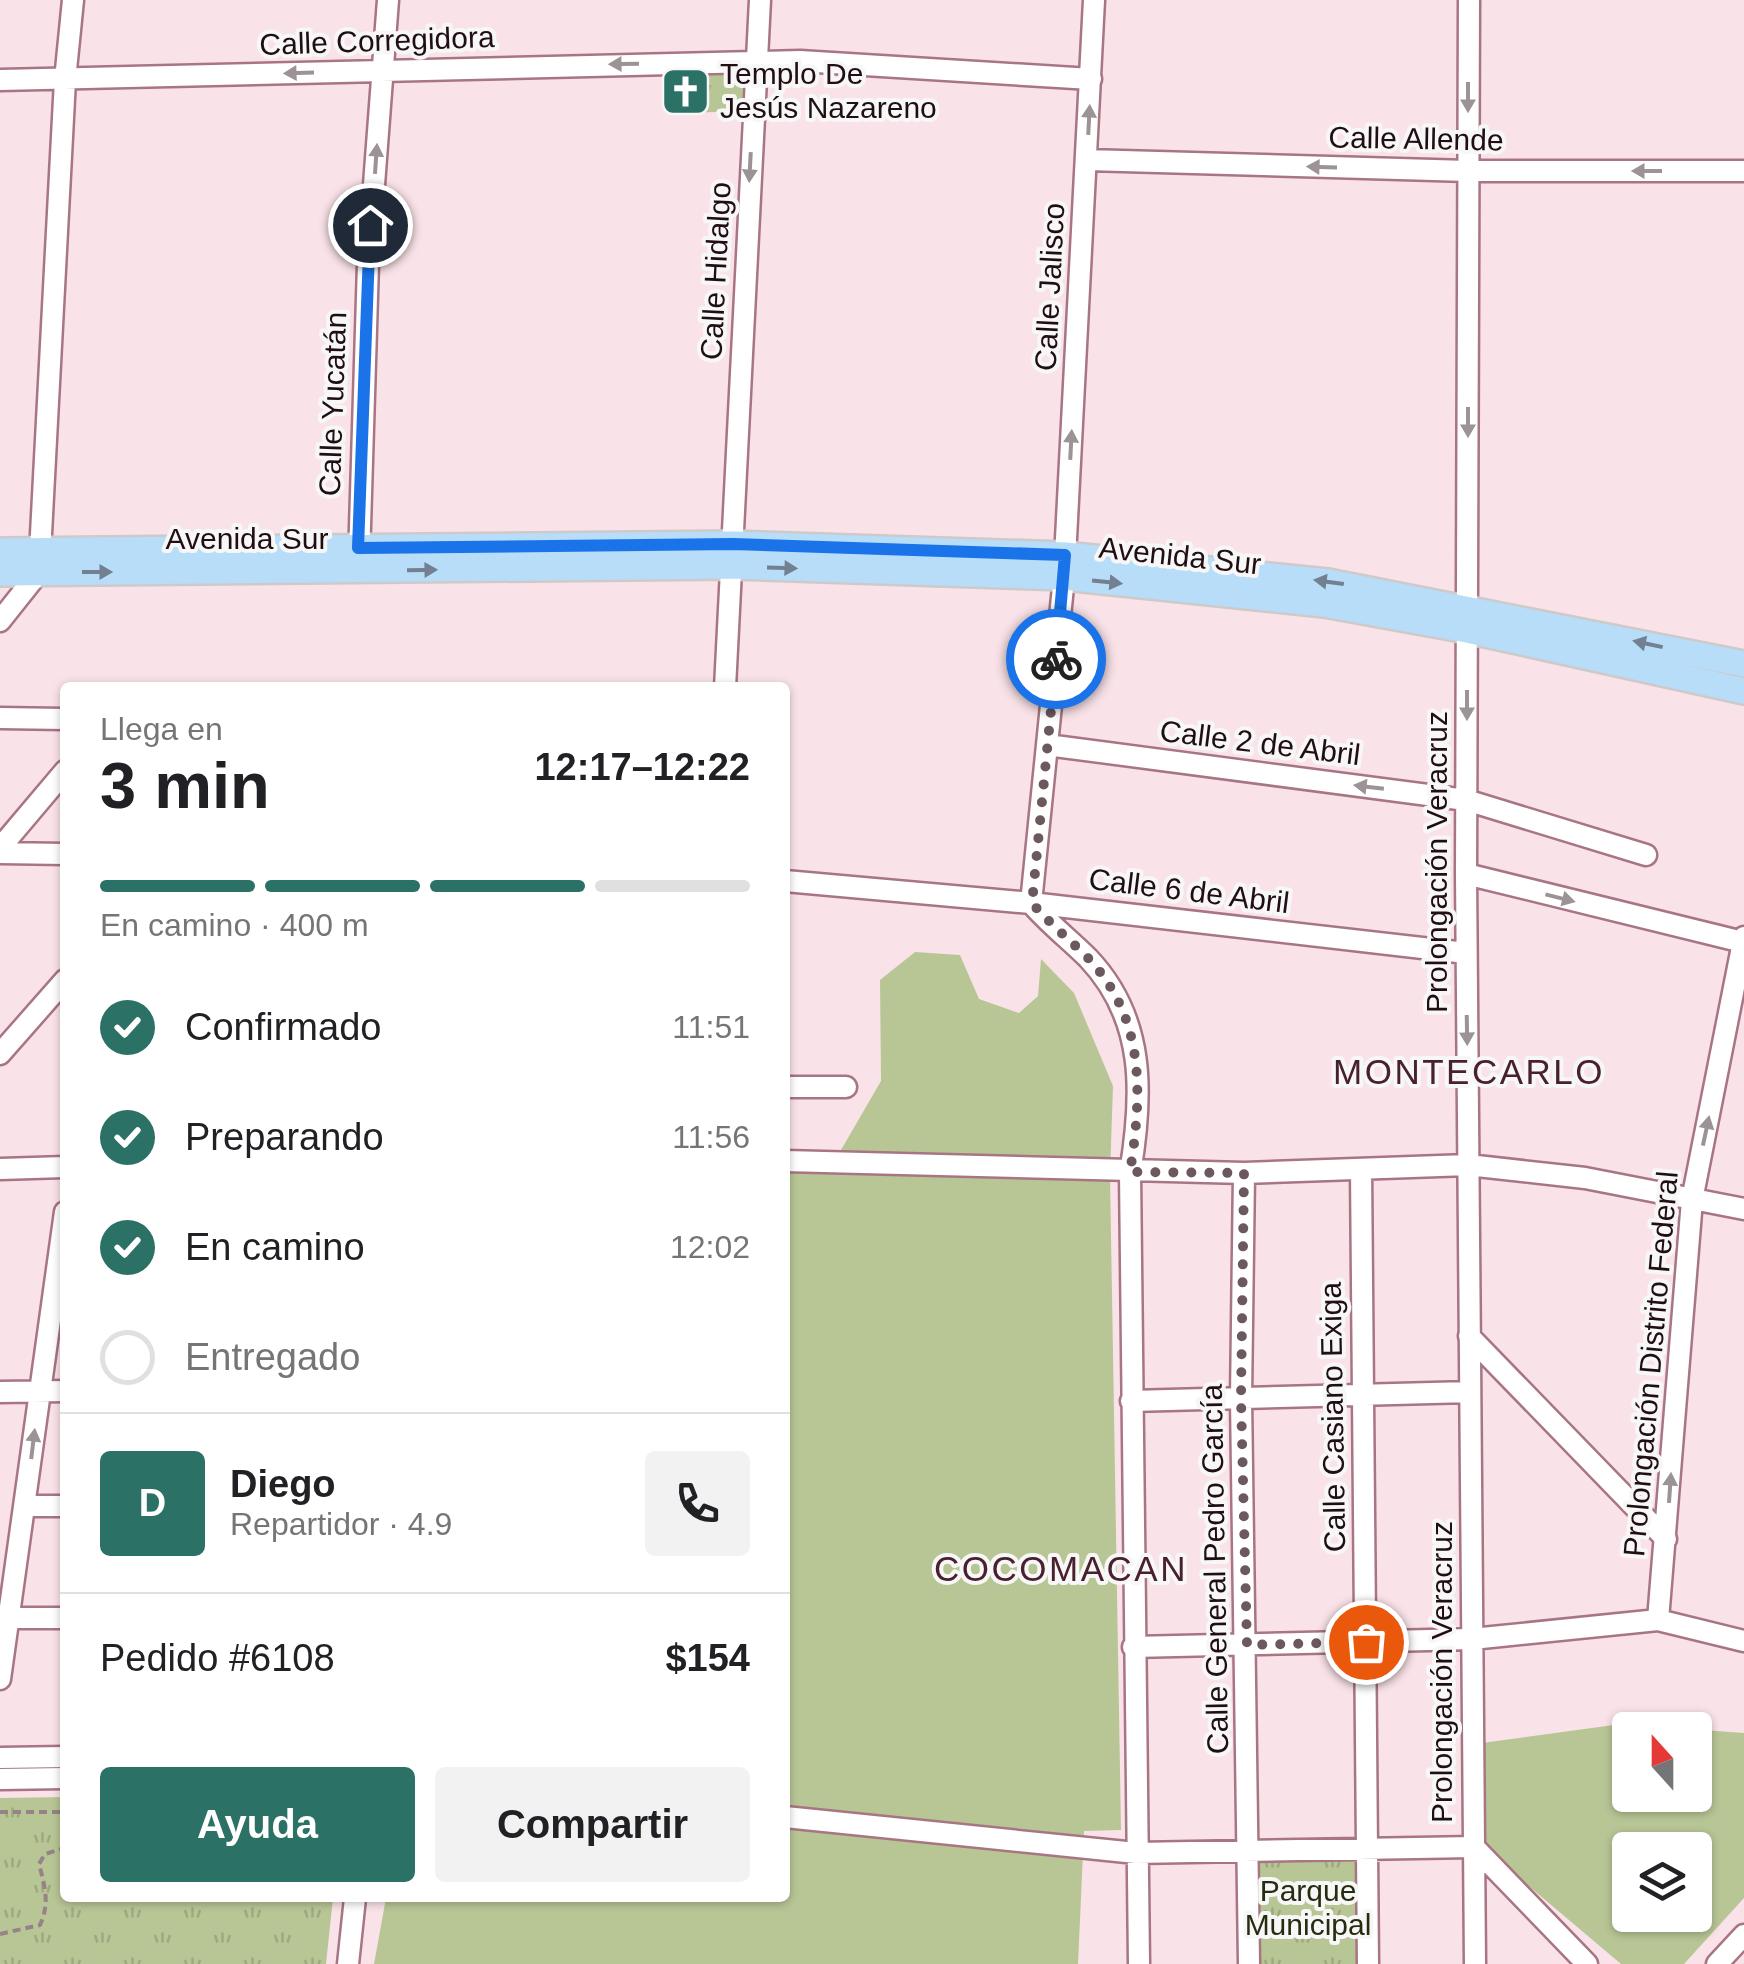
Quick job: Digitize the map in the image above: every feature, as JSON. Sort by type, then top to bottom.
[{"type":"main road","name":"Avenida Sur","points":[[0,551],[39,562]]},
{"type":"main road","name":"Avenida Sur","points":[[0,573],[39,562],[733,555],[1064,566],[1328,582],[1744,691]]},
{"type":"main road","name":"Avenida Sur","points":[[1468,619],[1744,664]]},
{"type":"street","points":[[0,620],[39,562],[65,80],[74,0]]},
{"type":"street","name":"Calle Yucatán","points":[[359,560],[368,264],[388,0]]},
{"type":"street","name":"Calle Hidalgo","points":[[725,682],[760,0]]},
{"type":"street","name":"Calle Jalisco","points":[[1032,903],[1064,566],[1094,0]]},
{"type":"street","name":"Prolongación Veracruz","points":[[1468,0],[1466,953],[1475,1964]]},
{"type":"street","name":"Calle Corregidora","points":[[0,80],[800,61],[1091,79]]},
{"type":"street","name":"Calle Allende","points":[[1087,160],[1468,171],[1744,171]]},
{"type":"street","points":[[0,718],[60,719]]},
{"type":"street","name":"Calle 2 de Abril","points":[[1047,746],[1466,800],[1646,855]]},
{"type":"street","points":[[0,850],[60,778]]},
{"type":"street","points":[[0,850],[60,854]]},
{"type":"street","points":[[1466,874],[1744,940]]},
{"type":"street","name":"Calle 6 de Abril","points":[[790,881],[1032,903],[1466,953]]},
{"type":"street","points":[[1032,903],[1088,959],[1128,1020],[1138,1064],[1140,1114],[1130,1172],[1138,1964]]},
{"type":"street","name":"Prolongación Distrito Federal","points":[[1658,1620],[1692,1200],[1744,940]]},
{"type":"street","points":[[0,1054],[60,986]]},
{"type":"street","points":[[1722,1053],[1744,1058]]},
{"type":"street","points":[[790,1086],[846,1087]]},
{"type":"street","points":[[790,1160],[1244,1173],[1468,1164],[1585,1178],[1744,1209]]},
{"type":"street","points":[[0,1168],[60,1167]]},
{"type":"street","name":"Calle Casiano Exiga","points":[[1361,1168],[1368,1964]]},
{"type":"street","name":"Calle General Pedro García","points":[[1244,1173],[1241,1398],[1249,1964]]},
{"type":"street","points":[[0,1679],[39,1391],[60,1287]]},
{"type":"street","points":[[1469,1336],[1666,1539]]},
{"type":"street","points":[[0,1392],[60,1391]]},
{"type":"street","points":[[1131,1401],[1470,1392]]},
{"type":"street","points":[[26,1506],[60,1506]]},
{"type":"street","points":[[8,1618],[60,1618]]},
{"type":"street","points":[[1134,1647],[1472,1639],[1658,1620],[1744,1641]]},
{"type":"street","points":[[0,1758],[60,1757]]},
{"type":"street","points":[[0,1779],[60,1778]]},
{"type":"street","points":[[790,1817],[1136,1852],[1474,1847],[1586,1964]]},
{"type":"street","points":[[348,1964],[355,1902]]},
{"type":"street","points":[[1718,1964],[1744,1935]]},
{"type":"path","points":[[0,1812],[60,1812]]},
{"type":"path","points":[[0,1934],[40,1924],[46,1910],[46,1894],[39,1864],[45,1854],[60,1850]]},
{"type":"green space","points":[[757,62],[754,111],[680,113],[681,63]]},
{"type":"green space","points":[[915,952],[960,955],[979,999],[1019,1013],[1038,996],[1041,959],[1074,993],[1113,1086],[1110,1175],[1121,1830],[1084,1831],[1078,1964],[374,1964],[385,1902],[790,1902],[790,1166],[834,1162],[881,1081],[880,980]]},
{"type":"green space","points":[[1612,1725],[1612,1812],[1712,1812],[1712,1731],[1744,1733],[1744,1898],[1684,1964],[1621,1964],[1479,1844],[1482,1743]]},
{"type":"green space","points":[[60,1797],[60,1902],[333,1902],[326,1964],[0,1964],[0,1798]]},
{"type":"green space","name":"Parque Municipal","points":[[1256,1852],[1361,1852],[1361,1964],[1256,1964]]},
{"type":"way so far","points":[[1056,659],[1032,903],[1088,959],[1128,1020],[1138,1064],[1140,1114],[1130,1172],[1244,1173],[1241,1398],[1247,1645],[1366,1642]]},
{"type":"place","name":"Templo De Jesús Nazareno","points":[[685,91]]},
{"type":"district","name":"MONTECARLO","points":[[1469,1072]]},
{"type":"district","name":"COCOMACAN","points":[[1061,1569]]},
{"type":"route","points":[[370,225],[358,548],[733,544],[1065,555],[1056,659]]}]
